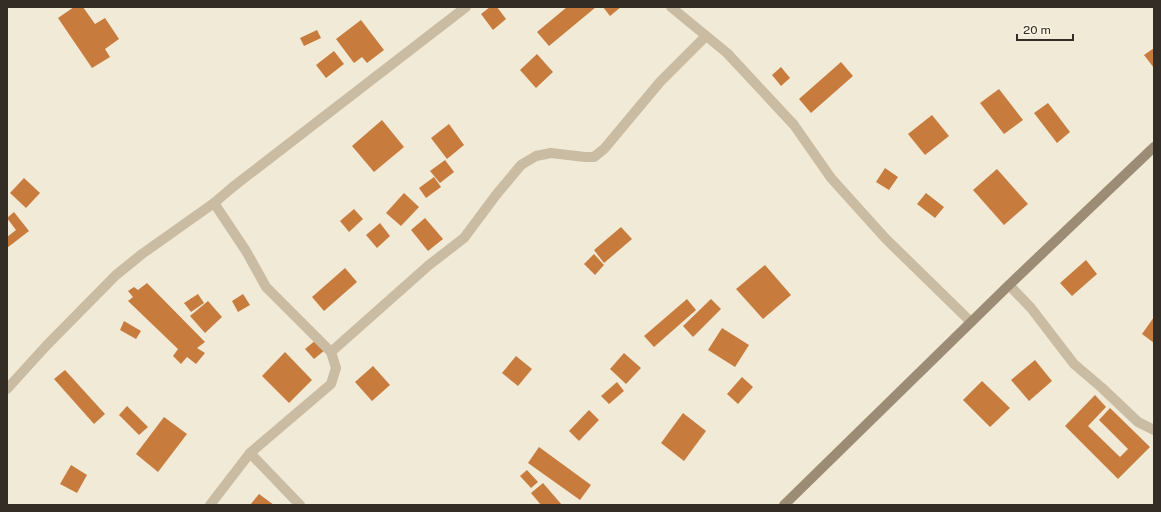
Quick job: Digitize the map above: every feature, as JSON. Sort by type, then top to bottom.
[{"type":"main road","points":[[784,505],[1009,285],[1154,147]]},
{"type":"street","points":[[7,389],[46,346],[116,276],[142,254],[214,203],[466,7]]},
{"type":"street","points":[[671,7],[727,53],[794,125],[831,178],[886,239],[971,322]]},
{"type":"street","points":[[331,352],[429,265],[464,238],[496,195],[521,165],[536,156],[551,153],[594,157],[604,149],[660,82],[706,36]]},
{"type":"street","points":[[210,505],[250,453],[331,384],[336,368],[331,352],[266,287],[246,250],[214,203]]},
{"type":"street","points":[[1009,285],[1031,308],[1074,364],[1138,422],[1154,430]]},
{"type":"street","points":[[250,453],[300,505]]},
{"type":"building","points":[[74,7],[83,7],[95,24],[105,18],[119,39],[105,49],[110,57],[92,68],[58,18]]},
{"type":"building","points":[[490,7],[497,7],[506,19],[493,30],[481,14]]},
{"type":"building","points":[[567,7],[596,7],[549,46],[537,32]]},
{"type":"building","points":[[603,7],[621,7],[610,16]]},
{"type":"building","points":[[361,20],[384,50],[367,63],[362,57],[354,63],[336,39]]},
{"type":"building","points":[[317,30],[321,38],[304,46],[300,38]]},
{"type":"building","points":[[1154,48],[1154,68],[1144,55]]},
{"type":"building","points":[[334,51],[344,64],[326,78],[316,65]]},
{"type":"building","points":[[537,54],[553,72],[536,88],[520,70]]},
{"type":"building","points":[[841,62],[853,76],[811,113],[799,99]]},
{"type":"building","points":[[781,67],[790,78],[781,86],[772,75]]},
{"type":"building","points":[[999,89],[1023,120],[1004,134],[980,103]]},
{"type":"building","points":[[1048,103],[1070,132],[1057,143],[1034,113]]},
{"type":"building","points":[[932,115],[949,136],[925,155],[908,134]]},
{"type":"building","points":[[382,120],[404,147],[374,172],[352,146]]},
{"type":"building","points":[[449,124],[464,145],[447,159],[431,138]]},
{"type":"building","points":[[445,160],[454,172],[440,183],[430,171]]},
{"type":"building","points":[[885,168],[898,177],[889,190],[876,182]]},
{"type":"building","points":[[997,169],[1028,204],[1004,225],[973,190]]},
{"type":"building","points":[[434,177],[441,187],[426,198],[419,188]]},
{"type":"building","points":[[24,178],[40,193],[26,208],[10,193]]},
{"type":"building","points":[[404,193],[419,207],[401,226],[386,213]]},
{"type":"building","points":[[926,193],[944,207],[935,218],[917,204]]},
{"type":"building","points":[[354,209],[363,219],[349,232],[340,221]]},
{"type":"building","points":[[14,212],[29,231],[7,248],[7,237],[16,230],[7,218]]},
{"type":"building","points":[[425,218],[443,239],[428,251],[411,230]]},
{"type":"building","points":[[380,223],[390,236],[377,248],[366,235]]},
{"type":"building","points":[[621,227],[632,239],[604,263],[594,250]]},
{"type":"building","points":[[594,254],[604,265],[595,275],[584,264]]},
{"type":"building","points":[[1086,260],[1097,274],[1072,296],[1060,283]]},
{"type":"building","points":[[765,265],[791,295],[763,319],[736,289]]},
{"type":"building","points":[[345,268],[357,282],[324,311],[312,297]]},
{"type":"building","points":[[147,283],[205,342],[197,348],[205,353],[196,364],[187,357],[181,364],[173,356],[178,349],[128,301],[133,297],[128,291],[134,287],[138,290]]},
{"type":"building","points":[[198,294],[204,303],[191,312],[184,303]]},
{"type":"building","points":[[243,294],[250,305],[238,312],[232,301]]},
{"type":"building","points":[[687,299],[696,310],[654,347],[644,336]]},
{"type":"building","points":[[711,299],[721,309],[693,337],[683,326]]},
{"type":"building","points":[[208,301],[222,317],[205,333],[190,316]]},
{"type":"building","points":[[1154,317],[1154,343],[1142,334]]},
{"type":"building","points":[[124,321],[141,331],[136,339],[120,330]]},
{"type":"building","points":[[722,328],[749,345],[735,367],[708,350]]},
{"type":"building","points":[[316,340],[325,350],[314,359],[305,349]]},
{"type":"building","points":[[285,352],[312,380],[289,403],[262,376]]},
{"type":"building","points":[[624,353],[641,368],[626,384],[610,369]]},
{"type":"building","points":[[516,356],[532,369],[518,386],[502,373]]},
{"type":"building","points":[[1035,360],[1052,381],[1029,401],[1011,380]]},
{"type":"building","points":[[373,366],[390,385],[372,401],[355,382]]},
{"type":"building","points":[[65,370],[105,414],[94,424],[54,379]]},
{"type":"building","points":[[742,377],[753,387],[738,404],[727,394]]},
{"type":"building","points":[[982,381],[1010,408],[990,427],[963,400]]},
{"type":"building","points":[[617,382],[624,391],[609,404],[601,396]]},
{"type":"building","points":[[1095,395],[1106,407],[1088,426],[1120,457],[1128,449],[1099,420],[1110,408],[1150,447],[1118,479],[1065,426]]},
{"type":"building","points":[[127,406],[148,427],[139,435],[119,415]]},
{"type":"building","points":[[589,410],[599,420],[579,441],[569,431]]},
{"type":"building","points":[[683,413],[706,431],[684,461],[661,443]]},
{"type":"building","points":[[164,417],[187,434],[158,472],[136,454]]},
{"type":"building","points":[[539,447],[591,485],[580,500],[528,463]]},
{"type":"building","points":[[71,465],[87,475],[77,493],[60,484]]},
{"type":"building","points":[[527,470],[538,482],[531,488],[520,476]]},
{"type":"building","points":[[543,483],[562,505],[541,505],[531,493]]},
{"type":"building","points":[[259,494],[274,505],[250,505]]}]
